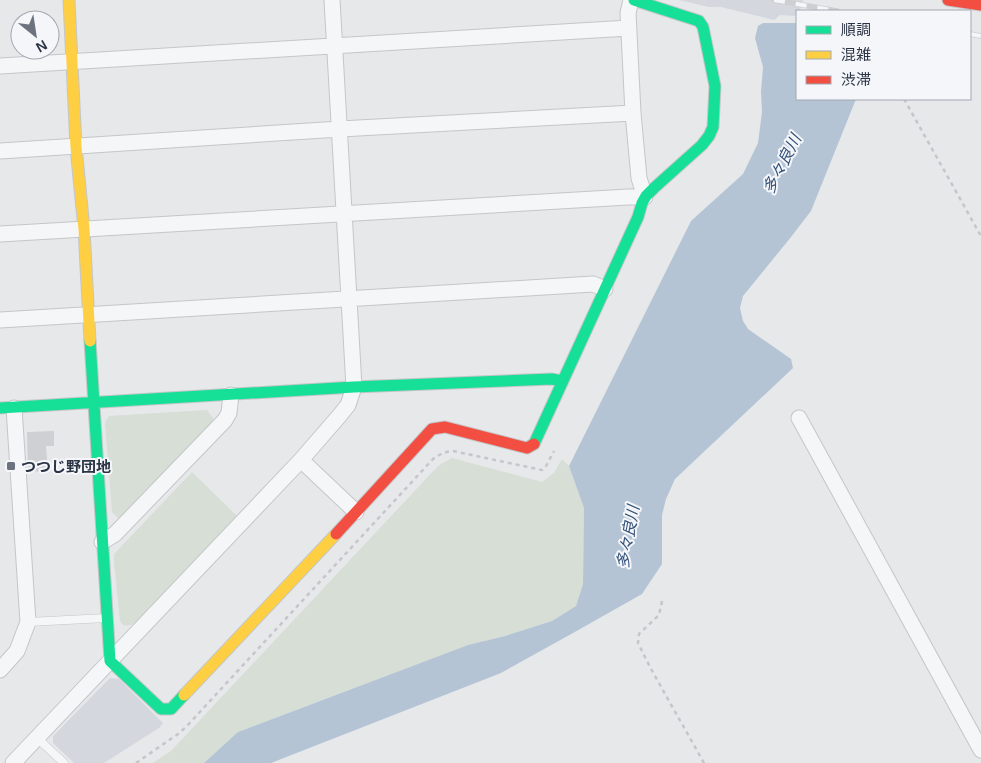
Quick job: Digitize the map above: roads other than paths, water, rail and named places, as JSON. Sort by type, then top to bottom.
[{"type":"main road","points":[[69,0],[76,147],[84,229],[110,661],[161,709],[171,708],[432,430],[444,427],[527,448],[534,444],[645,198],[660,181],[702,145],[711,133],[714,119],[715,86],[703,27],[699,21],[633,0]]},
{"type":"main road","points":[[948,0],[981,5]]},
{"type":"main road","points":[[7,408],[354,387],[552,378],[562,381]]},
{"type":"street","points":[[13,763],[301,460],[348,405],[354,387],[332,0]]},
{"type":"street","points":[[0,234],[628,197],[645,198],[639,178],[634,113],[628,13],[633,0]]},
{"type":"street","points":[[0,66],[629,28]]},
{"type":"street","points":[[0,151],[340,129],[634,113]]},
{"type":"street","points":[[0,320],[593,284],[605,289]]},
{"type":"street","points":[[102,542],[115,534],[225,420],[229,413],[231,395]]},
{"type":"street","points":[[0,670],[17,651],[28,622],[7,408]]},
{"type":"street","points":[[799,418],[981,750]]},
{"type":"street","points":[[301,460],[356,512]]},
{"type":"lane","points":[[28,622],[106,618]]},
{"type":"lane","points":[[37,738],[64,763]]},
{"type":"water","name":"多々良川","points":[[763,23],[796,23],[796,100],[856,100],[811,211],[743,296],[740,308],[743,321],[748,329],[791,359],[793,368],[675,479],[666,499],[662,515],[662,564],[642,594],[501,673],[271,763],[204,763],[238,732],[468,645],[505,636],[552,621],[576,606],[583,584],[584,508],[569,466],[691,221],[743,174],[758,143],[762,112],[763,67],[755,38],[758,26]]},
{"type":"railway","points":[[774,0],[831,10]]},
{"type":"railway","points":[[971,34],[981,36]]},
{"type":"place","name":"つつじ野団地","points":[[11,466]]}]
